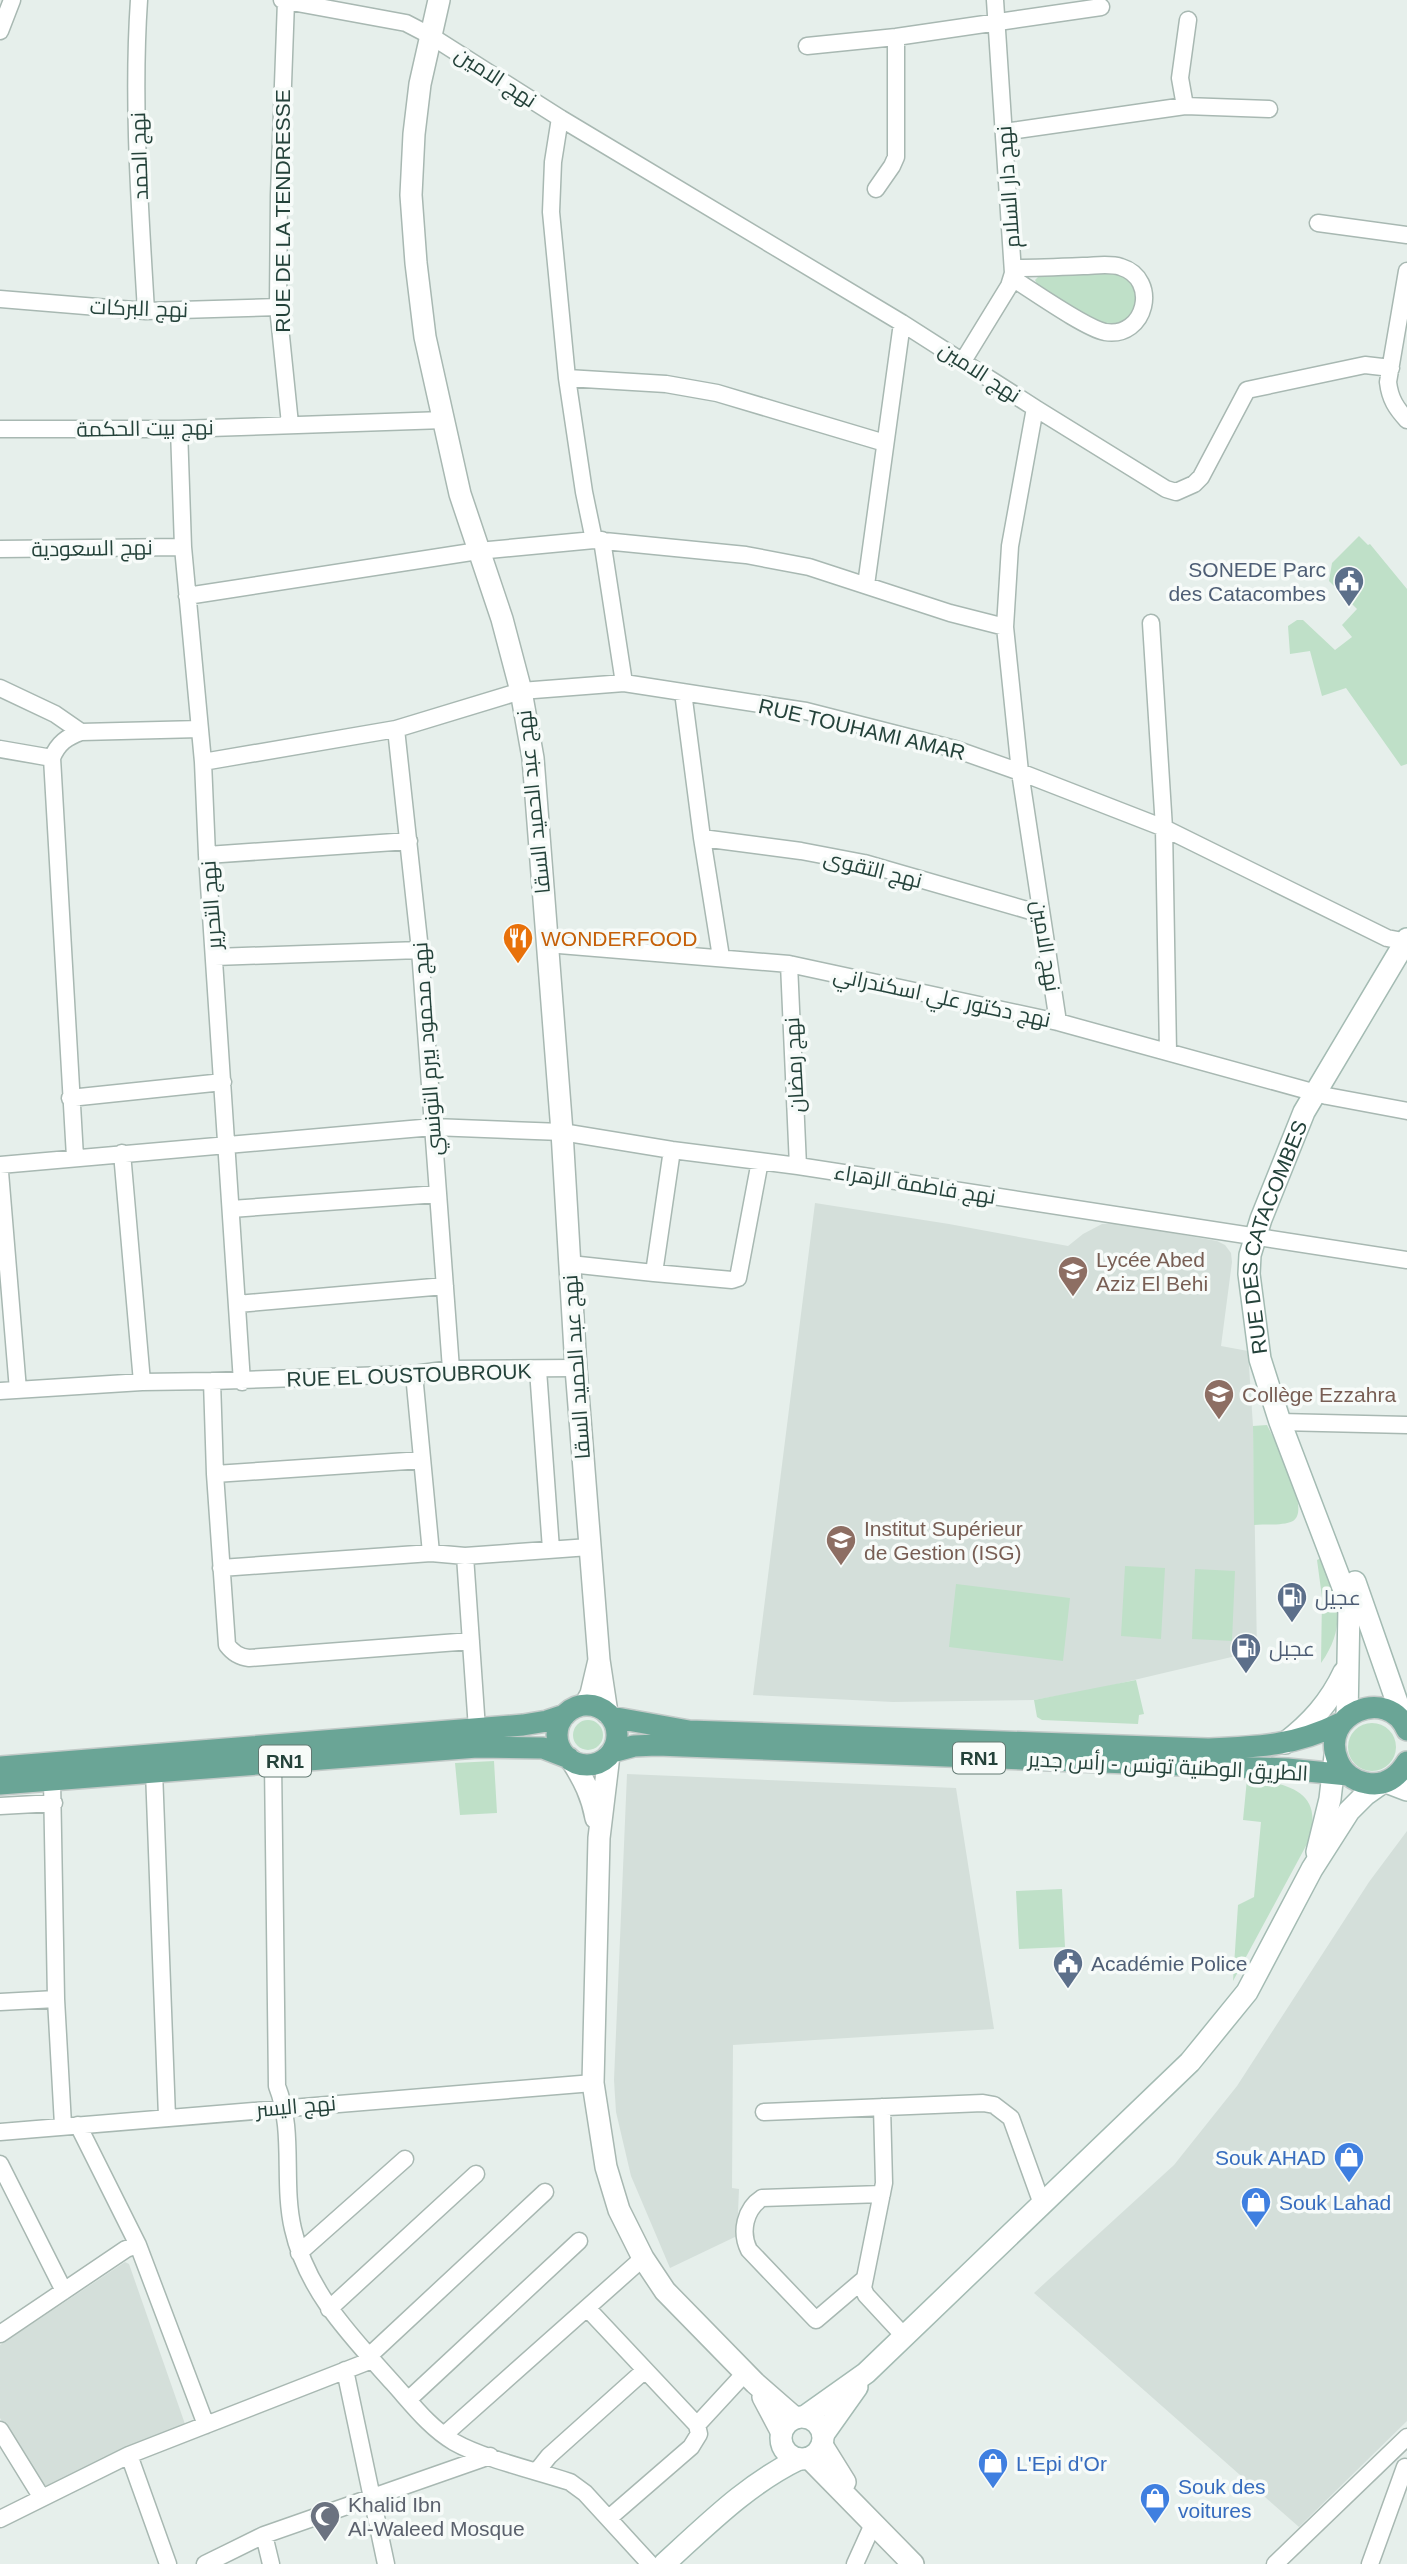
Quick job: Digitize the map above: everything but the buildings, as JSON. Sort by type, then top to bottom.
[{"type":"main road","name":"RN1","points":[[0,1767],[535,1723],[565,1715],[586,1705],[600,1708],[609,1715]]},
{"type":"main road","name":"RN1","points":[[1344,1720],[1365,1708],[1375,1707],[1404,1716]]},
{"type":"main road","points":[[565,1715],[557,1733],[558,1742],[570,1760]]},
{"type":"main road","name":"الطريق الوطنية تونس - رأس جدير","points":[[609,1715],[689,1731],[1207,1749],[1283,1745],[1316,1735],[1344,1720]]},
{"type":"main road","points":[[609,1715],[617,1734],[611,1754]]},
{"type":"main road","points":[[1339,1768],[1334,1743],[1344,1720]]},
{"type":"main road","name":"الطريق الوطنية تونس - رأس جدير","points":[[611,1754],[634,1746],[657,1745],[1287,1769],[1339,1768]]},
{"type":"main road","name":"RN1","points":[[0,1784],[517,1746],[543,1748],[570,1760],[592,1765],[611,1754]]},
{"type":"main road","name":"RN1","points":[[1339,1768],[1364,1783],[1398,1776]]},
{"type":"street","points":[[0,31],[12,0]]},
{"type":"street","name":"نهج الحمد","points":[[139,0],[136,37],[138,136],[146,311]]},
{"type":"street","name":"نهج الامين","points":[[284,0],[406,23],[431,36],[560,118],[902,323],[1035,408],[1010,546],[1005,627],[1020,772],[1058,1022]]},
{"type":"street","name":"RUE DE LA TENDRESSE","points":[[284,0],[278,307],[290,424]]},
{"type":"street","name":"نهج عبد الحميد السقا","points":[[439,0],[417,109],[411,195],[416,263],[425,337],[460,494],[502,619],[521,691],[533,758],[599,1660]]},
{"type":"street","name":"نهج دار السلام","points":[[963,361],[1013,273],[995,0]]},
{"type":"street","points":[[807,46],[896,37],[1101,7]]},
{"type":"street","points":[[1185,106],[1180,78],[1188,20]]},
{"type":"street","points":[[876,189],[895,158],[896,37]]},
{"type":"street","points":[[1004,132],[1185,106],[1269,109]]},
{"type":"street","points":[[560,118],[552,162],[551,212],[567,378],[584,492],[598,540],[624,683]]},
{"type":"street","points":[[1318,223],[1407,235]]},
{"type":"street","points":[[1119,266],[1138,278],[1145,297],[1144,307],[1133,325],[1123,330],[1102,331],[1013,273],[1119,266]]},
{"type":"street","points":[[1407,271],[1403,324],[1391,368],[1389,394],[1407,420]]},
{"type":"street","name":"نهج البركات","points":[[0,299],[146,311],[278,307]]},
{"type":"street","points":[[866,584],[902,323]]},
{"type":"street","points":[[1035,408],[1166,489],[1176,492],[1194,485],[1201,477],[1247,390],[1365,365],[1391,368]]},
{"type":"street","points":[[567,378],[666,384],[717,393],[885,443]]},
{"type":"street","name":"نهج بيت الحكمة","points":[[0,429],[179,429],[444,420]]},
{"type":"street","name":"نهج التحرير","points":[[179,429],[183,547],[203,762],[242,1382]]},
{"type":"street","points":[[187,596],[478,551],[598,540],[746,555],[809,567],[950,613],[1005,627]]},
{"type":"street","name":"نهج السعودية","points":[[0,549],[183,547]]},
{"type":"street","points":[[1151,623],[1164,828],[1168,1052]]},
{"type":"street","name":"RUE TOUHAMI AMAR","points":[[203,762],[396,729],[521,691],[624,683],[806,711],[956,750],[1164,828],[1406,945]]},
{"type":"street","points":[[0,688],[55,714],[81,732]]},
{"type":"street","points":[[683,692],[702,838],[722,957]]},
{"type":"street","points":[[75,1157],[52,758],[61,742],[81,732],[200,729]]},
{"type":"street","name":"نهج محمود بيرم التونسي","points":[[396,729],[420,950],[451,1369]]},
{"type":"street","points":[[0,749],[52,758]]},
{"type":"street","name":"نهج التقوى","points":[[702,838],[864,863],[1041,914]]},
{"type":"street","points":[[207,855],[409,841]]},
{"type":"street","name":"نهج دكتور علي اسكندراني","points":[[547,944],[789,964],[1058,1022],[1321,1094],[1407,1111]]},
{"type":"street","name":"RUE DES CATACOMBES","points":[[1344,1720],[1349,1607],[1287,1422],[1270,1346],[1261,1275],[1261,1238],[1321,1094],[1406,945]]},
{"type":"street","points":[[215,957],[420,950]]},
{"type":"street","name":"نهج رمضان","points":[[789,964],[798,1166]]},
{"type":"street","points":[[70,1098],[223,1082]]},
{"type":"street","name":"نهج فاطمة الزهراء","points":[[0,1165],[433,1127],[562,1132],[1407,1260]]},
{"type":"street","points":[[654,1273],[672,1150]]},
{"type":"street","points":[[122,1153],[142,1382]]},
{"type":"street","points":[[570,1264],[732,1280],[738,1278],[760,1161]]},
{"type":"street","points":[[0,1172],[18,1391]]},
{"type":"street","points":[[231,1209],[438,1194]]},
{"type":"street","points":[[237,1304],[445,1286]]},
{"type":"street","name":"RUE EL OUSTOUBROUK","points":[[0,1391],[142,1382],[242,1382],[414,1374],[451,1369],[576,1368]]},
{"type":"street","points":[[538,1370],[551,1549]]},
{"type":"street","points":[[414,1374],[431,1553]]},
{"type":"street","points":[[212,1381],[220,1568],[227,1644],[239,1657],[471,1641]]},
{"type":"street","points":[[1287,1422],[1407,1425]]},
{"type":"street","name":"RUE DES CATACOMBES","points":[[1287,1422],[1359,1593],[1404,1716]]},
{"type":"street","points":[[215,1474],[422,1460]]},
{"type":"street","points":[[220,1568],[431,1553],[465,1556],[589,1547]]},
{"type":"street","points":[[465,1556],[477,1729]]},
{"type":"street","points":[[586,1705],[592,1694],[599,1660]]},
{"type":"street","points":[[599,1660],[609,1715]]},
{"type":"street","points":[[1283,1745],[1303,1730],[1321,1711],[1336,1690],[1346,1667]]},
{"type":"street","points":[[611,1754],[599,1838],[593,2082],[606,2167],[619,2210],[643,2258],[665,2291],[750,2379],[790,2426],[786,2453],[813,2449]]},
{"type":"street","points":[[570,1760],[592,1798],[599,1838]]},
{"type":"street","points":[[272,1762],[277,2087],[285,2107],[292,2226],[299,2253],[329,2309],[408,2400],[444,2435],[456,2443],[490,2456],[570,2482],[585,2493],[650,2564]]},
{"type":"street","points":[[1312,1869],[1339,1768]]},
{"type":"street","points":[[154,1771],[167,2117]]},
{"type":"street","points":[[732,2502],[790,2426],[866,2373],[1191,2062],[1247,1992],[1312,1869],[1349,1811],[1365,1795],[1398,1776]]},
{"type":"street","points":[[52,1780],[56,1999],[70,2125],[138,2245],[205,2425]]},
{"type":"street","points":[[0,1806],[54,1803]]},
{"type":"street","points":[[0,2002],[56,1999]]},
{"type":"street","name":"نهج اليسر","points":[[0,2132],[593,2082]]},
{"type":"street","points":[[764,2112],[983,2103],[994,2105],[1011,2118],[1042,2204]]},
{"type":"street","points":[[882,2107],[884,2183],[863,2280],[866,2295],[904,2336]]},
{"type":"street","points":[[299,2253],[405,2159]]},
{"type":"street","points":[[0,2164],[64,2291]]},
{"type":"street","points":[[329,2309],[476,2174]]},
{"type":"street","points":[[0,2519],[129,2455],[370,2358],[545,2192]]},
{"type":"street","points":[[863,2280],[816,2320],[749,2250],[744,2241],[747,2212],[762,2198],[882,2194]]},
{"type":"street","points":[[408,2400],[579,2241]]},
{"type":"street","points":[[3,2327],[64,2291],[126,2249],[138,2245]]},
{"type":"street","points":[[444,2435],[643,2258]]},
{"type":"street","points":[[587,2308],[697,2425],[699,2434],[691,2447],[609,2518]]},
{"type":"street","points":[[345,2370],[386,2564]]},
{"type":"street","points":[[537,2471],[549,2456],[645,2370]]},
{"type":"street","points":[[664,2564],[732,2502],[780,2468],[813,2449],[866,2373]]},
{"type":"street","points":[[697,2425],[750,2379]]},
{"type":"street","points":[[790,2426],[817,2423],[813,2449],[868,2516],[913,2564]]},
{"type":"street","points":[[0,2430],[42,2498]]},
{"type":"street","points":[[1275,2564],[1407,2437]]},
{"type":"street","points":[[129,2455],[168,2564]]},
{"type":"street","points":[[205,2564],[264,2535],[490,2456]]},
{"type":"street","points":[[1370,2564],[1406,2467],[1385,2458]]},
{"type":"street","points":[[855,2564],[868,2516]]},
{"type":"street","points":[[264,2535],[271,2564]]},
{"type":"shaded area","points":[[815,1203],[1068,1246],[1102,1224],[1117,1223],[1217,1241],[1225,1245],[1231,1253],[1232,1262],[1221,1346],[1248,1351],[1253,1426],[1257,1651],[1096,1689],[1034,1700],[893,1702],[753,1695]]},
{"type":"shaded area","points":[[627,1774],[956,1788],[994,2029],[733,2045],[732,2188],[739,2189],[737,2236],[670,2268],[631,2176],[616,2112],[614,2080]]},
{"type":"shaded area","name":"Souk Lahad","points":[[1407,1831],[1407,2421],[1299,2527],[1034,2293],[1174,2165],[1237,2086],[1369,1882]]},
{"type":"shaded area","points":[[125,2262],[129,2264],[185,2424],[47,2486],[38,2482],[0,2418],[0,2345]]},
{"type":"green space","points":[[1111,272],[1127,277],[1137,289],[1135,312],[1124,322],[1114,325],[1079,311],[1037,284],[1035,280],[1039,276]]},
{"type":"green space","points":[[1359,536],[1370,544],[1407,589],[1407,764],[1401,766],[1346,688],[1322,696],[1310,651],[1290,654],[1288,626],[1297,620],[1303,620],[1335,650],[1352,637],[1342,625],[1357,609],[1329,581],[1332,563]]},
{"type":"green space","points":[[1267,1425],[1290,1475],[1298,1514],[1289,1523],[1254,1525],[1253,1426]]},
{"type":"green space","points":[[1321,1558],[1332,1585],[1338,1611],[1335,1637],[1321,1663],[1322,1597],[1317,1560]]},
{"type":"green space","points":[[1125,1566],[1165,1568],[1161,1639],[1121,1636]]},
{"type":"green space","points":[[1195,1569],[1235,1571],[1232,1641],[1192,1639]]},
{"type":"green space","points":[[956,1584],[1070,1598],[1063,1661],[949,1647]]},
{"type":"green space","points":[[1136,1680],[1144,1714],[1139,1715],[1138,1724],[1042,1720],[1037,1717],[1034,1700]]},
{"type":"green space","points":[[588,1720],[599,1724],[603,1735],[599,1746],[588,1750],[577,1746],[573,1735],[577,1724]]},
{"type":"green space","points":[[1372,1723],[1389,1730],[1396,1747],[1389,1764],[1372,1771],[1355,1764],[1348,1747],[1355,1730]]},
{"type":"green space","points":[[494,1761],[497,1813],[460,1815],[455,1763]]},
{"type":"green space","points":[[1247,1779],[1277,1784],[1300,1794],[1308,1802],[1312,1812],[1312,1826],[1307,1844],[1233,1981],[1238,1905],[1254,1897],[1261,1822],[1243,1820]]},
{"type":"green space","points":[[1062,1889],[1065,1947],[1019,1949],[1016,1891]]},
{"type":"place","name":"SONEDE Parc des Catacombes","points":[[1349,608]]},
{"type":"place","name":"WONDERFOOD","points":[[518,965]]},
{"type":"place","name":"Lycée Abed Aziz El Behi","points":[[1073,1298]]},
{"type":"place","name":"Collège Ezzahra","points":[[1219,1421]]},
{"type":"place","name":"Institut Supérieur de Gestion (ISG)","points":[[841,1567]]},
{"type":"place","name":"عجيل","points":[[1292,1624]]},
{"type":"place","name":"عجبل","points":[[1246,1675]]},
{"type":"place","name":"Académie Police","points":[[1068,1990]]},
{"type":"place","name":"Souk AHAD","points":[[1349,2184]]},
{"type":"place","name":"Souk Lahad","points":[[1256,2229]]},
{"type":"place","name":"L'Epi d'Or","points":[[993,2490]]},
{"type":"place","name":"Souk des voitures","points":[[1155,2525]]},
{"type":"place","name":"Khalid Ibn Al-Waleed Mosque","points":[[325,2543]]}]
